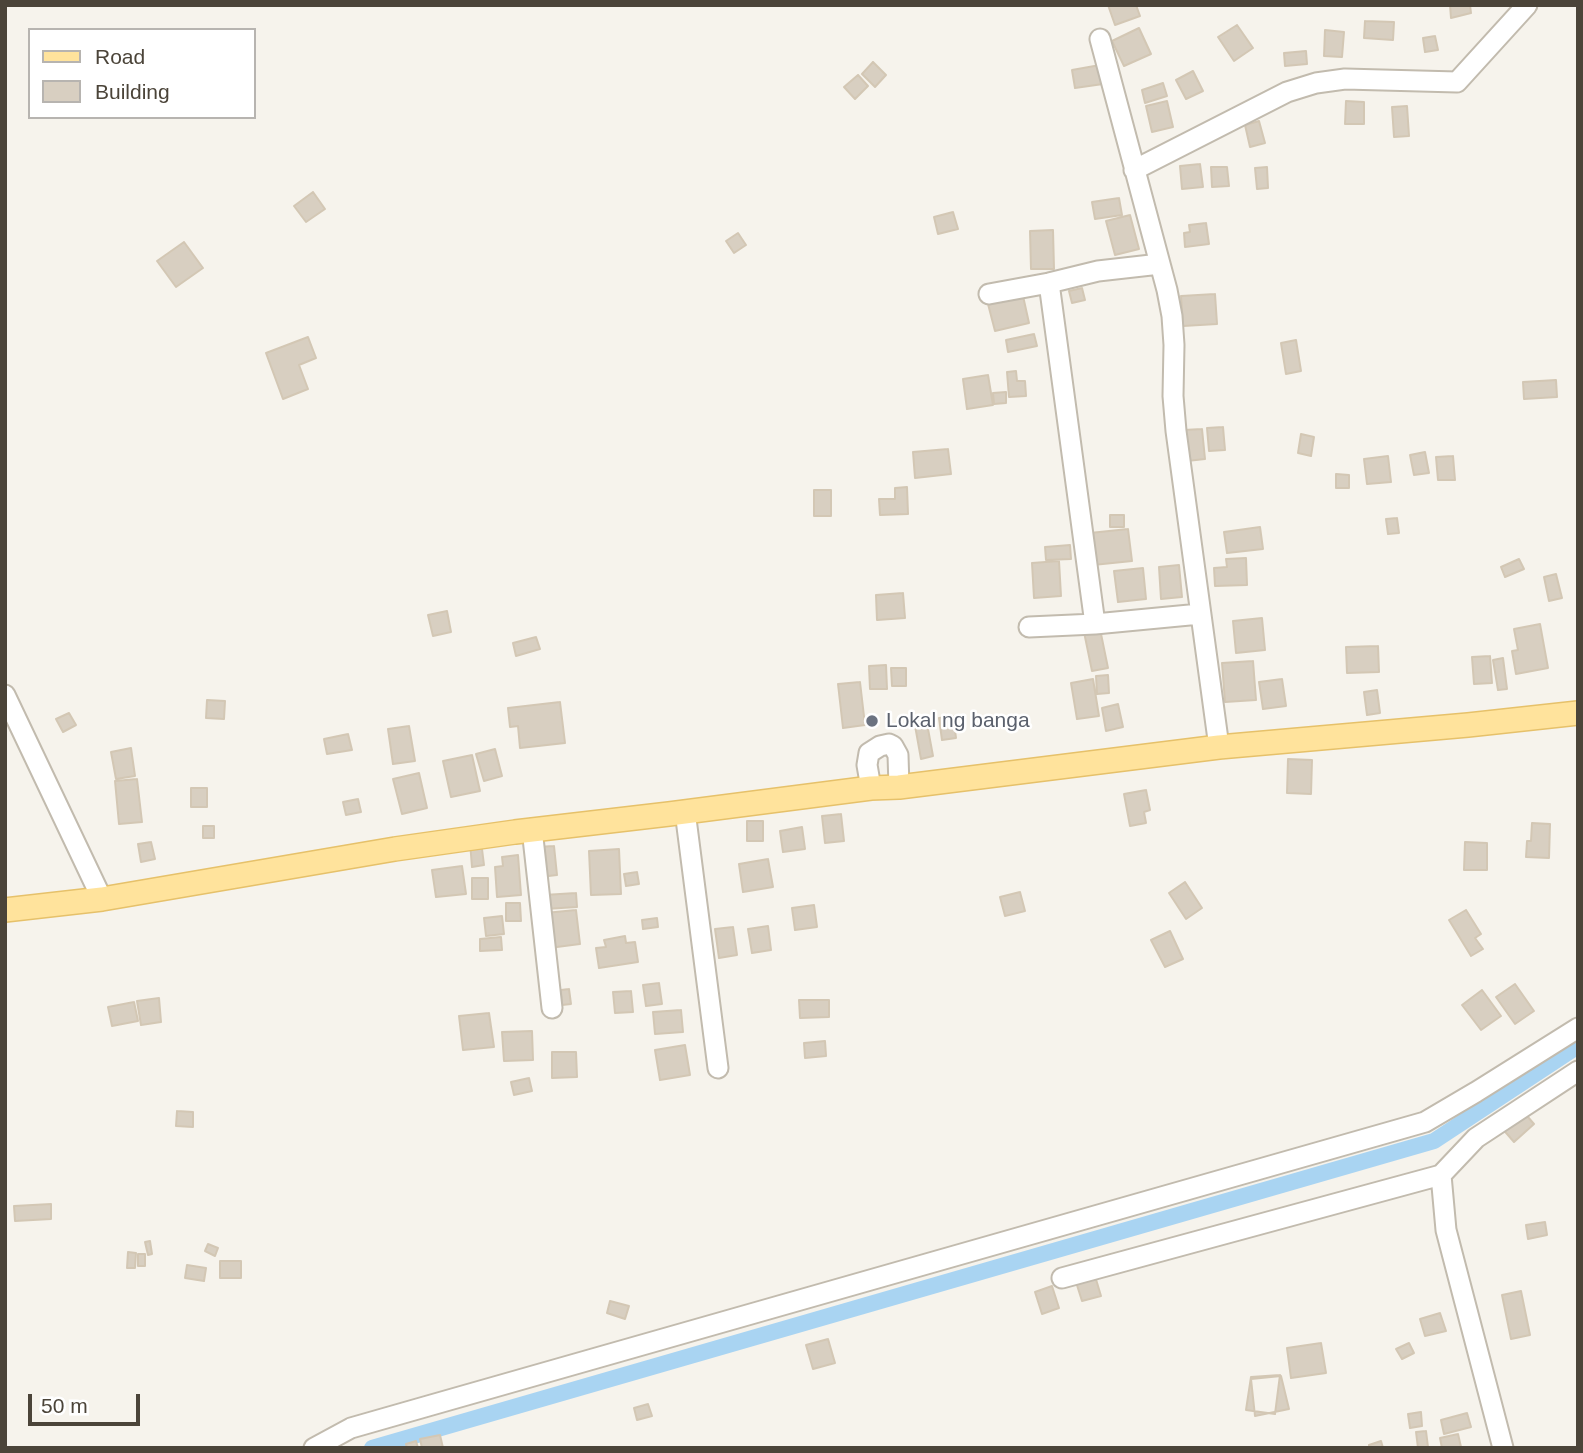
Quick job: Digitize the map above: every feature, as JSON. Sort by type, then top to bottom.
[{"type":"main road","points":[[5,910],[102,899],[395,849],[532,830],[1219,747],[1578,713]]},
{"type":"street","points":[[1135,170],[1287,92],[1316,83],[1345,79],[1457,82],[1527,5]]},
{"type":"street","points":[[1100,39],[1172,316],[1176,431],[1219,747]]},
{"type":"street","points":[[989,294],[1098,271],[1160,264]]},
{"type":"street","points":[[1049,283],[1095,624]]},
{"type":"street","points":[[1029,627],[1200,614]]},
{"type":"street","points":[[5,695],[102,899]]},
{"type":"street","points":[[871,788],[867,765],[869,754],[880,746],[889,744],[898,755],[899,787]]},
{"type":"street","points":[[685,811],[718,1068]]},
{"type":"street","points":[[532,830],[552,1008]]},
{"type":"street","points":[[314,1448],[351,1428],[402,1413],[1425,1122],[1578,1028]]},
{"type":"street","points":[[1062,1278],[1441,1175],[1476,1138],[1578,1071]]},
{"type":"street","points":[[1441,1175],[1446,1230],[1503,1448]]},
{"type":"building","points":[[1108,5],[1136,5],[1140,16],[1115,25]]},
{"type":"building","points":[[1450,5],[1470,5],[1471,13],[1451,18]]},
{"type":"building","points":[[1365,21],[1394,22],[1393,40],[1364,38]]},
{"type":"building","points":[[1237,25],[1253,48],[1234,61],[1218,37]]},
{"type":"building","points":[[1139,28],[1151,54],[1124,66],[1112,41]]},
{"type":"building","points":[[1325,30],[1344,32],[1342,57],[1324,56]]},
{"type":"building","points":[[1435,36],[1438,50],[1425,52],[1423,38]]},
{"type":"building","points":[[1306,51],[1307,64],[1285,66],[1284,53]]},
{"type":"building","points":[[873,62],[886,75],[875,87],[862,74]]},
{"type":"building","points":[[1100,65],[1103,84],[1075,88],[1072,70]]},
{"type":"building","points":[[1193,71],[1203,91],[1186,99],[1176,80]]},
{"type":"building","points":[[858,75],[868,86],[855,99],[844,87]]},
{"type":"building","points":[[1163,83],[1167,96],[1145,103],[1142,90]]},
{"type":"building","points":[[1167,101],[1173,127],[1152,132],[1146,106]]},
{"type":"building","points":[[1346,101],[1364,102],[1364,124],[1345,124]]},
{"type":"building","points":[[1407,106],[1409,136],[1394,137],[1392,107]]},
{"type":"building","points":[[1259,121],[1265,143],[1250,147],[1245,125]]},
{"type":"building","points":[[1200,164],[1203,187],[1182,189],[1180,166]]},
{"type":"building","points":[[1211,167],[1227,167],[1229,186],[1212,187]]},
{"type":"building","points":[[1267,167],[1268,188],[1257,189],[1255,168]]},
{"type":"building","points":[[313,192],[325,209],[306,222],[294,206]]},
{"type":"building","points":[[1119,198],[1122,215],[1095,219],[1092,202]]},
{"type":"building","points":[[953,212],[958,229],[938,234],[934,217]]},
{"type":"building","points":[[1130,215],[1139,249],[1115,255],[1106,221]]},
{"type":"building","points":[[1206,223],[1209,244],[1185,247],[1184,233],[1190,232],[1189,225]]},
{"type":"building","points":[[1053,230],[1054,269],[1031,269],[1030,231]]},
{"type":"building","points":[[738,233],[746,245],[734,253],[726,241]]},
{"type":"building","points":[[184,242],[203,268],[176,287],[157,261]]},
{"type":"building","points":[[1082,288],[1085,300],[1072,303],[1069,291]]},
{"type":"building","points":[[1215,294],[1217,324],[1183,326],[1181,296]]},
{"type":"building","points":[[1023,296],[1029,323],[995,331],[988,304]]},
{"type":"building","points":[[1034,334],[1037,346],[1008,352],[1006,340]]},
{"type":"building","points":[[308,337],[316,358],[299,365],[308,389],[283,399],[266,353]]},
{"type":"building","points":[[1296,340],[1301,371],[1286,374],[1281,343]]},
{"type":"building","points":[[1016,371],[1017,381],[1025,381],[1026,396],[1009,397],[1007,372]]},
{"type":"building","points":[[988,375],[993,405],[967,409],[963,379]]},
{"type":"building","points":[[1556,380],[1557,397],[1524,399],[1523,382]]},
{"type":"building","points":[[1006,392],[1006,403],[994,404],[993,393]]},
{"type":"building","points":[[1223,427],[1225,450],[1209,451],[1207,428]]},
{"type":"building","points":[[1202,429],[1205,459],[1187,461],[1184,430]]},
{"type":"building","points":[[1301,434],[1314,437],[1311,456],[1298,453]]},
{"type":"building","points":[[948,449],[951,474],[915,478],[913,452]]},
{"type":"building","points":[[1425,452],[1429,473],[1414,475],[1410,455]]},
{"type":"building","points":[[1388,456],[1391,482],[1367,484],[1364,459]]},
{"type":"building","points":[[1453,456],[1455,480],[1438,480],[1436,457]]},
{"type":"building","points":[[1336,474],[1349,475],[1349,488],[1336,488]]},
{"type":"building","points":[[907,487],[908,514],[880,515],[879,499],[895,499],[895,488]]},
{"type":"building","points":[[814,490],[831,490],[831,516],[814,516]]},
{"type":"building","points":[[1110,515],[1124,515],[1124,527],[1110,527]]},
{"type":"building","points":[[1397,518],[1399,533],[1388,534],[1386,519]]},
{"type":"building","points":[[1260,527],[1263,549],[1227,553],[1224,532]]},
{"type":"building","points":[[1128,529],[1132,561],[1093,565],[1090,533]]},
{"type":"building","points":[[1070,545],[1071,559],[1046,560],[1045,547]]},
{"type":"building","points":[[1246,558],[1247,585],[1215,586],[1214,568],[1227,567],[1226,559]]},
{"type":"building","points":[[1519,559],[1524,569],[1505,577],[1501,567]]},
{"type":"building","points":[[1059,561],[1061,596],[1034,598],[1032,563]]},
{"type":"building","points":[[1179,565],[1182,597],[1161,599],[1159,567]]},
{"type":"building","points":[[1143,568],[1146,599],[1118,602],[1114,571]]},
{"type":"building","points":[[1556,574],[1562,598],[1549,601],[1544,577]]},
{"type":"building","points":[[903,593],[905,618],[877,620],[876,595]]},
{"type":"building","points":[[447,611],[451,632],[433,636],[428,615]]},
{"type":"building","points":[[1262,618],[1265,650],[1236,653],[1233,621]]},
{"type":"building","points":[[1540,624],[1548,668],[1516,674],[1512,651],[1518,650],[1514,629]]},
{"type":"building","points":[[1100,629],[1108,668],[1092,671],[1084,632]]},
{"type":"building","points":[[536,637],[540,649],[516,656],[513,643]]},
{"type":"building","points":[[1378,646],[1379,672],[1347,673],[1346,647]]},
{"type":"building","points":[[1490,656],[1492,683],[1474,684],[1472,657]]},
{"type":"building","points":[[1503,658],[1507,689],[1498,690],[1493,660]]},
{"type":"building","points":[[1253,661],[1256,700],[1225,702],[1222,663]]},
{"type":"building","points":[[886,665],[887,689],[870,689],[869,666]]},
{"type":"building","points":[[891,668],[906,668],[906,686],[892,686]]},
{"type":"building","points":[[1108,675],[1109,693],[1097,694],[1096,676]]},
{"type":"building","points":[[1093,679],[1099,716],[1077,719],[1071,683]]},
{"type":"building","points":[[1282,679],[1286,706],[1263,709],[1259,682]]},
{"type":"building","points":[[860,682],[865,725],[843,728],[838,684]]},
{"type":"building","points":[[1377,690],[1380,713],[1367,715],[1364,692]]},
{"type":"building","points":[[207,700],[225,701],[224,719],[206,718]]},
{"type":"building","points":[[560,702],[565,743],[520,748],[518,726],[510,727],[508,708]]},
{"type":"building","points":[[1118,704],[1123,727],[1106,731],[1102,708]]},
{"type":"building","points":[[69,713],[76,725],[63,732],[56,719]]},
{"type":"building","points":[[953,716],[956,738],[942,740],[939,718]]},
{"type":"building","points":[[926,718],[933,756],[921,759],[914,720]]},
{"type":"building","points":[[409,726],[415,761],[393,764],[388,729]]},
{"type":"building","points":[[348,734],[352,750],[327,754],[324,739]]},
{"type":"building","points":[[131,748],[135,776],[116,779],[111,752]]},
{"type":"building","points":[[495,749],[502,776],[484,781],[476,754]]},
{"type":"building","points":[[472,755],[480,791],[451,797],[443,761]]},
{"type":"building","points":[[1288,759],[1312,760],[1311,794],[1287,793]]},
{"type":"building","points":[[419,773],[427,808],[402,814],[393,779]]},
{"type":"building","points":[[137,779],[142,822],[119,824],[115,781]]},
{"type":"building","points":[[191,788],[207,788],[207,807],[191,807]]},
{"type":"building","points":[[1146,790],[1150,810],[1144,812],[1146,823],[1130,826],[1124,794]]},
{"type":"building","points":[[358,799],[361,812],[346,815],[343,802]]},
{"type":"building","points":[[841,814],[844,841],[825,843],[822,816]]},
{"type":"building","points":[[747,821],[763,821],[763,841],[747,841]]},
{"type":"building","points":[[1532,823],[1550,824],[1549,858],[1526,857],[1527,841],[1531,841]]},
{"type":"building","points":[[203,826],[214,826],[214,838],[203,838]]},
{"type":"building","points":[[802,827],[805,849],[783,852],[780,831]]},
{"type":"building","points":[[481,841],[484,865],[472,867],[470,842]]},
{"type":"building","points":[[151,842],[155,859],[141,862],[138,844]]},
{"type":"building","points":[[1465,842],[1487,843],[1487,870],[1464,870]]},
{"type":"building","points":[[554,846],[557,875],[540,877],[537,847]]},
{"type":"building","points":[[619,849],[621,894],[591,895],[589,851]]},
{"type":"building","points":[[518,855],[521,895],[497,897],[495,867],[503,866],[502,857]]},
{"type":"building","points":[[768,859],[773,887],[743,892],[739,864]]},
{"type":"building","points":[[462,866],[466,894],[436,897],[432,870]]},
{"type":"building","points":[[637,872],[639,884],[626,886],[624,874]]},
{"type":"building","points":[[472,878],[488,878],[488,899],[472,899]]},
{"type":"building","points":[[1185,882],[1202,908],[1186,919],[1169,893]]},
{"type":"building","points":[[1020,892],[1025,911],[1005,916],[1000,897]]},
{"type":"building","points":[[576,893],[577,907],[545,909],[544,895]]},
{"type":"building","points":[[506,903],[520,903],[521,921],[506,921]]},
{"type":"building","points":[[814,905],[817,927],[795,930],[792,908]]},
{"type":"building","points":[[576,910],[580,944],[549,948],[545,913]]},
{"type":"building","points":[[1466,910],[1481,934],[1475,938],[1483,949],[1471,956],[1449,920]]},
{"type":"building","points":[[502,916],[504,934],[486,936],[484,918]]},
{"type":"building","points":[[657,918],[658,927],[643,929],[642,920]]},
{"type":"building","points":[[768,926],[771,950],[752,953],[748,929]]},
{"type":"building","points":[[733,927],[737,955],[719,958],[715,929]]},
{"type":"building","points":[[1170,931],[1183,959],[1165,967],[1151,940]]},
{"type":"building","points":[[625,936],[626,943],[635,942],[638,962],[599,968],[596,948],[606,947],[604,940]]},
{"type":"building","points":[[501,937],[502,950],[480,951],[480,939]]},
{"type":"building","points":[[659,983],[662,1004],[646,1006],[643,985]]},
{"type":"building","points":[[1515,984],[1534,1011],[1515,1024],[1496,997]]},
{"type":"building","points":[[569,989],[571,1004],[562,1005],[561,990]]},
{"type":"building","points":[[1482,990],[1501,1016],[1481,1030],[1462,1005]]},
{"type":"building","points":[[631,991],[633,1012],[615,1013],[613,992]]},
{"type":"building","points":[[159,998],[161,1022],[141,1025],[137,1001]]},
{"type":"building","points":[[799,1000],[829,1000],[829,1017],[800,1018]]},
{"type":"building","points":[[134,1002],[138,1021],[112,1026],[108,1007]]},
{"type":"building","points":[[681,1010],[683,1032],[655,1034],[653,1012]]},
{"type":"building","points":[[489,1013],[494,1047],[463,1050],[459,1016]]},
{"type":"building","points":[[532,1031],[533,1060],[504,1061],[502,1032]]},
{"type":"building","points":[[825,1041],[826,1056],[805,1058],[804,1043]]},
{"type":"building","points":[[685,1045],[690,1075],[660,1080],[655,1050]]},
{"type":"building","points":[[552,1052],[576,1052],[577,1077],[552,1078]]},
{"type":"building","points":[[529,1078],[532,1091],[514,1095],[511,1082]]},
{"type":"building","points":[[1521,1109],[1534,1124],[1514,1142],[1501,1127]]},
{"type":"building","points":[[177,1111],[193,1112],[193,1127],[176,1126]]},
{"type":"building","points":[[51,1204],[51,1219],[15,1221],[14,1206]]},
{"type":"building","points":[[1545,1222],[1547,1235],[1528,1239],[1526,1225]]},
{"type":"building","points":[[150,1241],[152,1254],[148,1255],[145,1242]]},
{"type":"building","points":[[208,1244],[218,1248],[215,1256],[205,1251]]},
{"type":"building","points":[[128,1252],[136,1253],[135,1268],[127,1268]]},
{"type":"building","points":[[138,1254],[145,1254],[145,1266],[138,1266]]},
{"type":"building","points":[[220,1261],[241,1261],[241,1278],[220,1278]]},
{"type":"building","points":[[187,1265],[206,1268],[204,1281],[185,1278]]},
{"type":"building","points":[[1095,1276],[1101,1296],[1082,1301],[1076,1282]]},
{"type":"building","points":[[1052,1286],[1059,1308],[1042,1314],[1035,1292]]},
{"type":"building","points":[[1521,1291],[1530,1335],[1511,1339],[1502,1295]]},
{"type":"building","points":[[610,1301],[629,1306],[625,1319],[607,1313]]},
{"type":"building","points":[[1440,1313],[1446,1331],[1425,1336],[1420,1319]]},
{"type":"building","points":[[828,1339],[835,1363],[813,1369],[806,1345]]},
{"type":"building","points":[[1321,1343],[1326,1373],[1291,1378],[1287,1348]]},
{"type":"building","points":[[1409,1343],[1414,1353],[1402,1359],[1396,1349]]},
{"type":"building","points":[[1280,1375],[1275,1414],[1246,1410],[1251,1377]]},
{"type":"building","points":[[1281,1376],[1289,1409],[1255,1416],[1251,1379]]},
{"type":"building","points":[[648,1404],[652,1416],[637,1420],[634,1408]]},
{"type":"building","points":[[1421,1412],[1422,1426],[1410,1428],[1408,1414]]},
{"type":"building","points":[[1467,1413],[1471,1427],[1444,1434],[1441,1420]]},
{"type":"building","points":[[1426,1431],[1428,1447],[1418,1448],[1416,1432]]},
{"type":"building","points":[[1458,1434],[1461,1447],[1442,1448],[1440,1438]]},
{"type":"building","points":[[440,1435],[443,1448],[422,1448],[420,1439]]},
{"type":"building","points":[[416,1441],[418,1448],[407,1448],[406,1444]]},
{"type":"building","points":[[1381,1441],[1383,1448],[1369,1448],[1369,1445]]},
{"type":"waterway","points":[[372,1448],[1434,1141],[1578,1046]]},
{"type":"place","name":"Lokal ng banga","points":[[872,721]]}]
